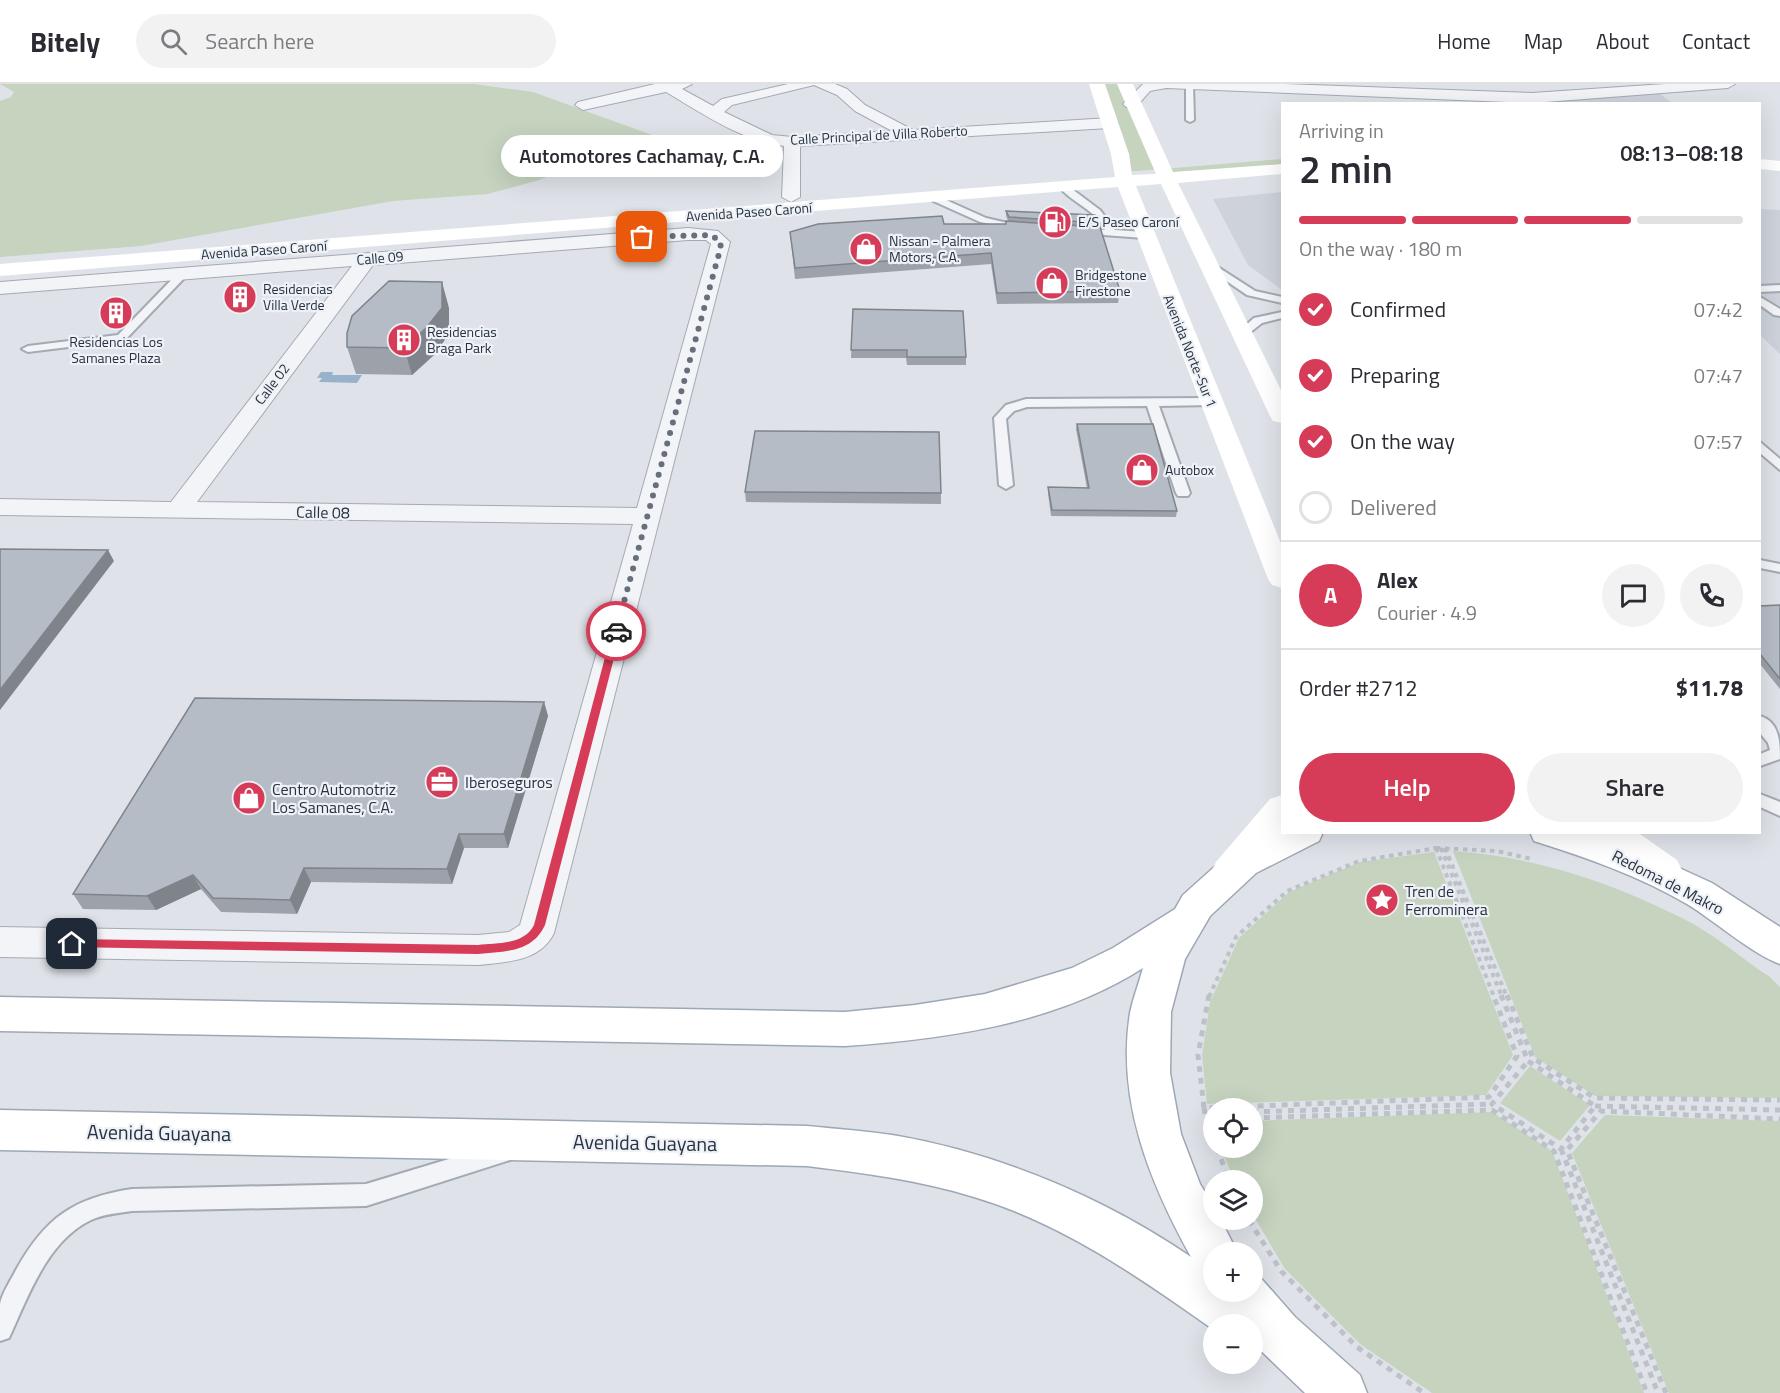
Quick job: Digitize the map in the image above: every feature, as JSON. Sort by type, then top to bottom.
[{"type":"main road","name":"Avenida Norte-Sur 1","points":[[1097,84],[1144,235],[1281,577]]},
{"type":"main road","points":[[1125,84],[1131,104],[1281,411]]},
{"type":"main road","points":[[1152,148],[1179,160],[1219,164]]},
{"type":"main road","name":"Avenida Paseo Caroní","points":[[1166,174],[1219,164],[1281,159]]},
{"type":"main road","points":[[1761,164],[1780,166]]},
{"type":"main road","points":[[1079,183],[1113,167],[1123,170]]},
{"type":"main road","name":"Avenida Paseo Caroní","points":[[0,270],[934,198],[1079,183],[1123,170],[1166,174],[1281,169]]},
{"type":"main road","points":[[1761,174],[1780,176]]},
{"type":"main road","points":[[1079,183],[1117,195],[1134,207]]},
{"type":"main road","name":"Avenida Paseo Caroní","points":[[0,257],[791,197],[1079,183]]},
{"type":"main road","points":[[367,259],[494,232]]},
{"type":"main road","points":[[1208,1242],[1180,1192],[1162,1146],[1151,1102],[1146,1060],[1148,1020],[1155,984],[1166,951],[1183,921],[1204,895],[1229,872],[1281,809]]},
{"type":"main road","points":[[1229,872],[1257,854],[1302,834]]},
{"type":"main road","points":[[1613,834],[1692,890]]},
{"type":"main road","name":"Redoma de Makro","points":[[1544,847],[1606,850],[1692,890],[1735,916],[1780,948]]},
{"type":"main road","points":[[1735,916],[1780,934]]},
{"type":"main road","points":[[0,1014],[845,1029],[903,1025],[1005,1007],[1065,986],[1118,964],[1183,921]]},
{"type":"main road","points":[[0,1008],[57,1015]]},
{"type":"main road","name":"Avenida Guayana","points":[[0,1130],[807,1146],[897,1157],[975,1176],[1060,1208],[1155,1260],[1233,1314]]},
{"type":"main road","points":[[1250,1302],[1278,1334],[1333,1386]]},
{"type":"main road","points":[[1263,1336],[1333,1386]]},
{"type":"street","points":[[583,105],[664,85],[686,84]]},
{"type":"street","points":[[714,113],[727,102],[808,84]]},
{"type":"street","points":[[821,84],[842,92],[854,104],[909,134]]},
{"type":"street","points":[[1131,104],[1145,88],[1163,84]]},
{"type":"street","points":[[1168,84],[1331,87],[1478,97],[1575,96],[1728,84]]},
{"type":"street","points":[[1468,84],[1478,97]]},
{"type":"street","points":[[1563,84],[1575,96]]},
{"type":"street","name":"Calle Principal de Villa Roberto","points":[[664,85],[756,135],[792,142],[1110,123]]},
{"type":"street","points":[[791,197],[792,142]]},
{"type":"street","name":"Calle 09","points":[[0,288],[688,234],[717,237],[721,242],[720,250],[646,516]]},
{"type":"street","name":"Calle 02","points":[[178,510],[367,259]]},
{"type":"street","name":"Calle 08","points":[[0,507],[646,516]]},
{"type":"street","points":[[0,942],[478,950],[516,946],[528,940],[536,933],[540,925],[646,516]]},
{"type":"lane","points":[[1190,120],[1191,85]]},
{"type":"lane","points":[[1079,183],[1075,199],[1106,219],[1111,232]]},
{"type":"lane","points":[[934,198],[983,220],[1008,227],[1031,228]]},
{"type":"lane","points":[[1065,230],[1144,235]]},
{"type":"lane","points":[[1210,265],[1251,293],[1281,300]]},
{"type":"lane","points":[[28,350],[121,338],[184,273]]},
{"type":"lane","points":[[1761,289],[1780,288]]},
{"type":"lane","points":[[1761,301],[1779,313]]},
{"type":"lane","points":[[1761,311],[1779,313]]},
{"type":"lane","points":[[1244,332],[1258,320],[1281,315]]},
{"type":"lane","points":[[1152,402],[1183,493]]},
{"type":"lane","points":[[1006,485],[1000,418],[1010,408],[1026,403],[1210,402]]},
{"type":"lane","points":[[1761,447],[1780,466]]},
{"type":"lane","points":[[1761,564],[1780,568]]},
{"type":"lane","points":[[1761,723],[1776,742],[1778,751],[1775,755],[1761,760]]},
{"type":"lane","points":[[1761,800],[1780,810]]},
{"type":"lane","points":[[0,1329],[50,1236],[68,1219],[89,1207],[111,1201],[132,1200],[366,1195],[542,1140]]},
{"type":"path","points":[[1203,1098],[1198,1055],[1207,1000],[1236,937],[1287,891],[1359,861],[1441,848],[1497,850],[1544,847]]},
{"type":"path","points":[[1441,848],[1528,1061],[1596,1106],[1780,1110]]},
{"type":"path","points":[[1441,848],[1533,1058],[1595,1098],[1780,1100]]},
{"type":"path","points":[[1263,1111],[1489,1097],[1517,1056],[1441,848]]},
{"type":"path","points":[[1492,1104],[1528,1061]]},
{"type":"path","points":[[1263,1112],[1492,1104],[1561,1149],[1658,1393]]},
{"type":"path","points":[[1561,1149],[1596,1106]]},
{"type":"path","points":[[1263,1118],[1492,1110],[1554,1151],[1647,1393]]},
{"type":"path","points":[[1665,1393],[1567,1150],[1601,1111],[1780,1119]]},
{"type":"path","points":[[1255,1230],[1281,1271],[1357,1347],[1424,1393]]},
{"type":"shaded area","points":[[1655,90],[1671,102],[1512,102],[1509,98]]},
{"type":"shaded area","points":[[1281,192],[1281,289],[1248,265],[1213,199]]},
{"type":"shaded area","points":[[1761,209],[1780,210],[1780,354],[1761,336]]},
{"type":"green space","points":[[0,84],[474,84],[533,92],[655,136],[704,147],[703,153],[687,160],[664,163],[605,160],[582,164],[536,181],[488,194],[393,201],[141,246],[0,257],[0,101],[11,97],[14,92]]},
{"type":"green space","points":[[1097,84],[1125,84],[1163,169],[1122,172]]},
{"type":"green space","points":[[1281,159],[1281,169],[1169,180],[1163,169]]},
{"type":"green space","points":[[1453,851],[1484,854],[1542,865],[1627,893],[1693,924],[1770,977],[1780,987],[1780,1098],[1595,1096],[1535,1057]]},
{"type":"green space","points":[[1434,852],[1513,1055],[1486,1095],[1263,1102],[1263,1098],[1206,1098],[1202,1056],[1210,1002],[1239,938],[1289,892],[1360,862]]},
{"type":"green space","points":[[1530,1066],[1590,1105],[1560,1141],[1500,1103]]},
{"type":"green space","points":[[1492,1112],[1552,1151],[1644,1393],[1432,1393],[1360,1344],[1285,1269],[1262,1230],[1263,1170],[1230,1170],[1225,1158],[1263,1158],[1263,1121]]},
{"type":"green space","points":[[1605,1115],[1780,1121],[1780,1393],[1669,1393],[1572,1153]]},
{"type":"water","points":[[321,372],[333,372],[332,375],[362,375],[357,383],[319,382],[322,378],[317,378]]},
{"type":"building","points":[[1006,211],[1095,215],[1099,223],[1009,217]]},
{"type":"building","points":[[942,216],[944,224],[1006,224],[1006,221],[1100,227],[1120,291],[997,293],[991,253],[795,268],[790,232],[818,224]]},
{"type":"building","points":[[389,281],[442,282],[442,308],[426,328],[404,348],[347,347],[347,333],[352,316]]},
{"type":"building","points":[[853,309],[963,311],[966,357],[907,357],[907,350],[851,350]]},
{"type":"building","points":[[1077,424],[1153,424],[1177,511],[1052,510],[1048,487],[1089,488]]},
{"type":"building","points":[[755,431],[939,432],[941,493],[745,492]]},
{"type":"building","points":[[0,549],[108,550],[0,690]]},
{"type":"building","points":[[1780,605],[1780,679],[1761,655],[1761,606]]},
{"type":"building","points":[[195,698],[544,702],[504,834],[459,834],[447,869],[304,868],[290,900],[213,898],[193,875],[147,896],[73,894]]},
{"type":"way so far","points":[[616,631],[721,242],[717,237],[699,233],[642,237]]},
{"type":"place","name":"E/S Paseo Caroní","points":[[1055,222]]},
{"type":"place","name":"Automotores Cachamay, C.A.","points":[[642,237]]},
{"type":"place","name":"Nissan - Palmera Motors, C.A.","points":[[866,249]]},
{"type":"place","name":"Bridgestone Firestone","points":[[1052,283]]},
{"type":"place","name":"Residencias Villa Verde","points":[[240,297]]},
{"type":"place","name":"Residencias Los Samanes Plaza","points":[[116,313]]},
{"type":"place","name":"Residencias Braga Park","points":[[404,340]]},
{"type":"place","name":"Autobox","points":[[1142,470]]},
{"type":"place","name":"Iberoseguros","points":[[442,782]]},
{"type":"place","name":"Centro Automotriz Los Samanes, C.A.","points":[[249,798]]},
{"type":"place","name":"Tren de Ferrominera","points":[[1382,900]]},
{"type":"route","points":[[72,944],[478,950],[516,946],[528,940],[536,933],[540,925],[616,631]]}]
